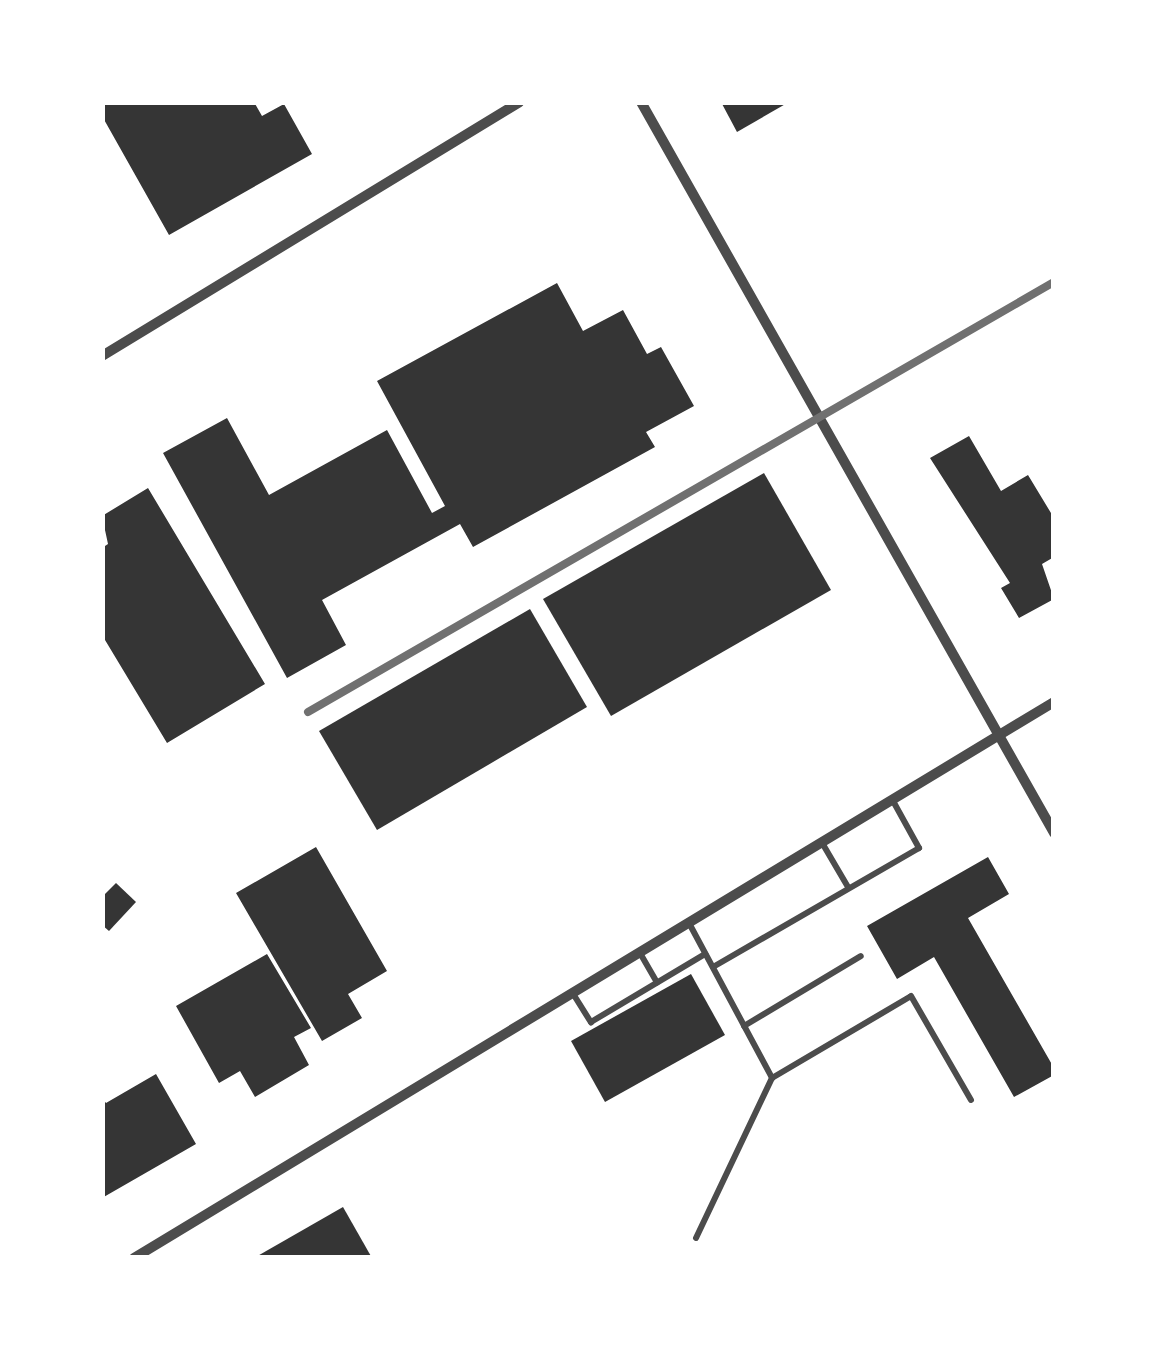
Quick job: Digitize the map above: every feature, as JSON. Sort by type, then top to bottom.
[{"type":"street","points":[[102,356],[518,102]]},
{"type":"street","points":[[641,102],[1054,833]]},
{"type":"street","points":[[134,1258],[1054,702]]},
{"type":"lane","points":[[713,967],[919,848],[891,798]]},
{"type":"lane","points":[[821,840],[848,888]]},
{"type":"lane","points":[[688,922],[772,1078]]},
{"type":"lane","points":[[639,952],[657,982]]},
{"type":"lane","points":[[572,992],[590,1022],[706,954]]},
{"type":"lane","points":[[744,1026],[861,956]]},
{"type":"lane","points":[[696,1238],[772,1078],[911,996],[971,1100]]},
{"type":"building","points":[[102,102],[254,102],[262,116],[284,104],[312,154],[169,235],[102,116]]},
{"type":"building","points":[[721,102],[789,102],[737,132]]},
{"type":"building","points":[[557,283],[583,331],[623,310],[647,354],[661,347],[694,406],[646,432],[655,447],[473,547],[460,524],[322,600],[346,645],[287,678],[163,453],[227,418],[269,495],[387,430],[432,513],[445,506],[377,381]]},
{"type":"building","points":[[969,436],[1001,491],[1028,475],[1054,518],[1054,557],[1042,564],[1054,599],[1019,618],[1001,588],[1010,583],[930,458]]},
{"type":"building","points":[[764,473],[831,590],[611,716],[543,599]]},
{"type":"building","points":[[148,488],[265,684],[167,743],[102,635],[102,548],[108,544],[102,516]]},
{"type":"building","points":[[530,609],[587,707],[377,830],[319,731]]},
{"type":"building","points":[[316,847],[387,971],[348,994],[362,1018],[322,1041],[236,893]]},
{"type":"building","points":[[988,857],[1009,894],[968,918],[1054,1068],[1054,1075],[1014,1097],[934,957],[897,979],[867,926]]},
{"type":"building","points":[[116,883],[136,902],[109,931],[102,925],[102,897]]},
{"type":"building","points":[[267,954],[311,1028],[294,1037],[309,1065],[255,1097],[240,1071],[219,1083],[176,1006]]},
{"type":"building","points":[[691,974],[725,1035],[605,1102],[571,1041]]},
{"type":"building","points":[[156,1074],[196,1144],[102,1198],[102,1098],[106,1103]]},
{"type":"building","points":[[343,1207],[372,1258],[254,1258]]},
{"type":"railway","points":[[308,712],[1054,282]]}]
